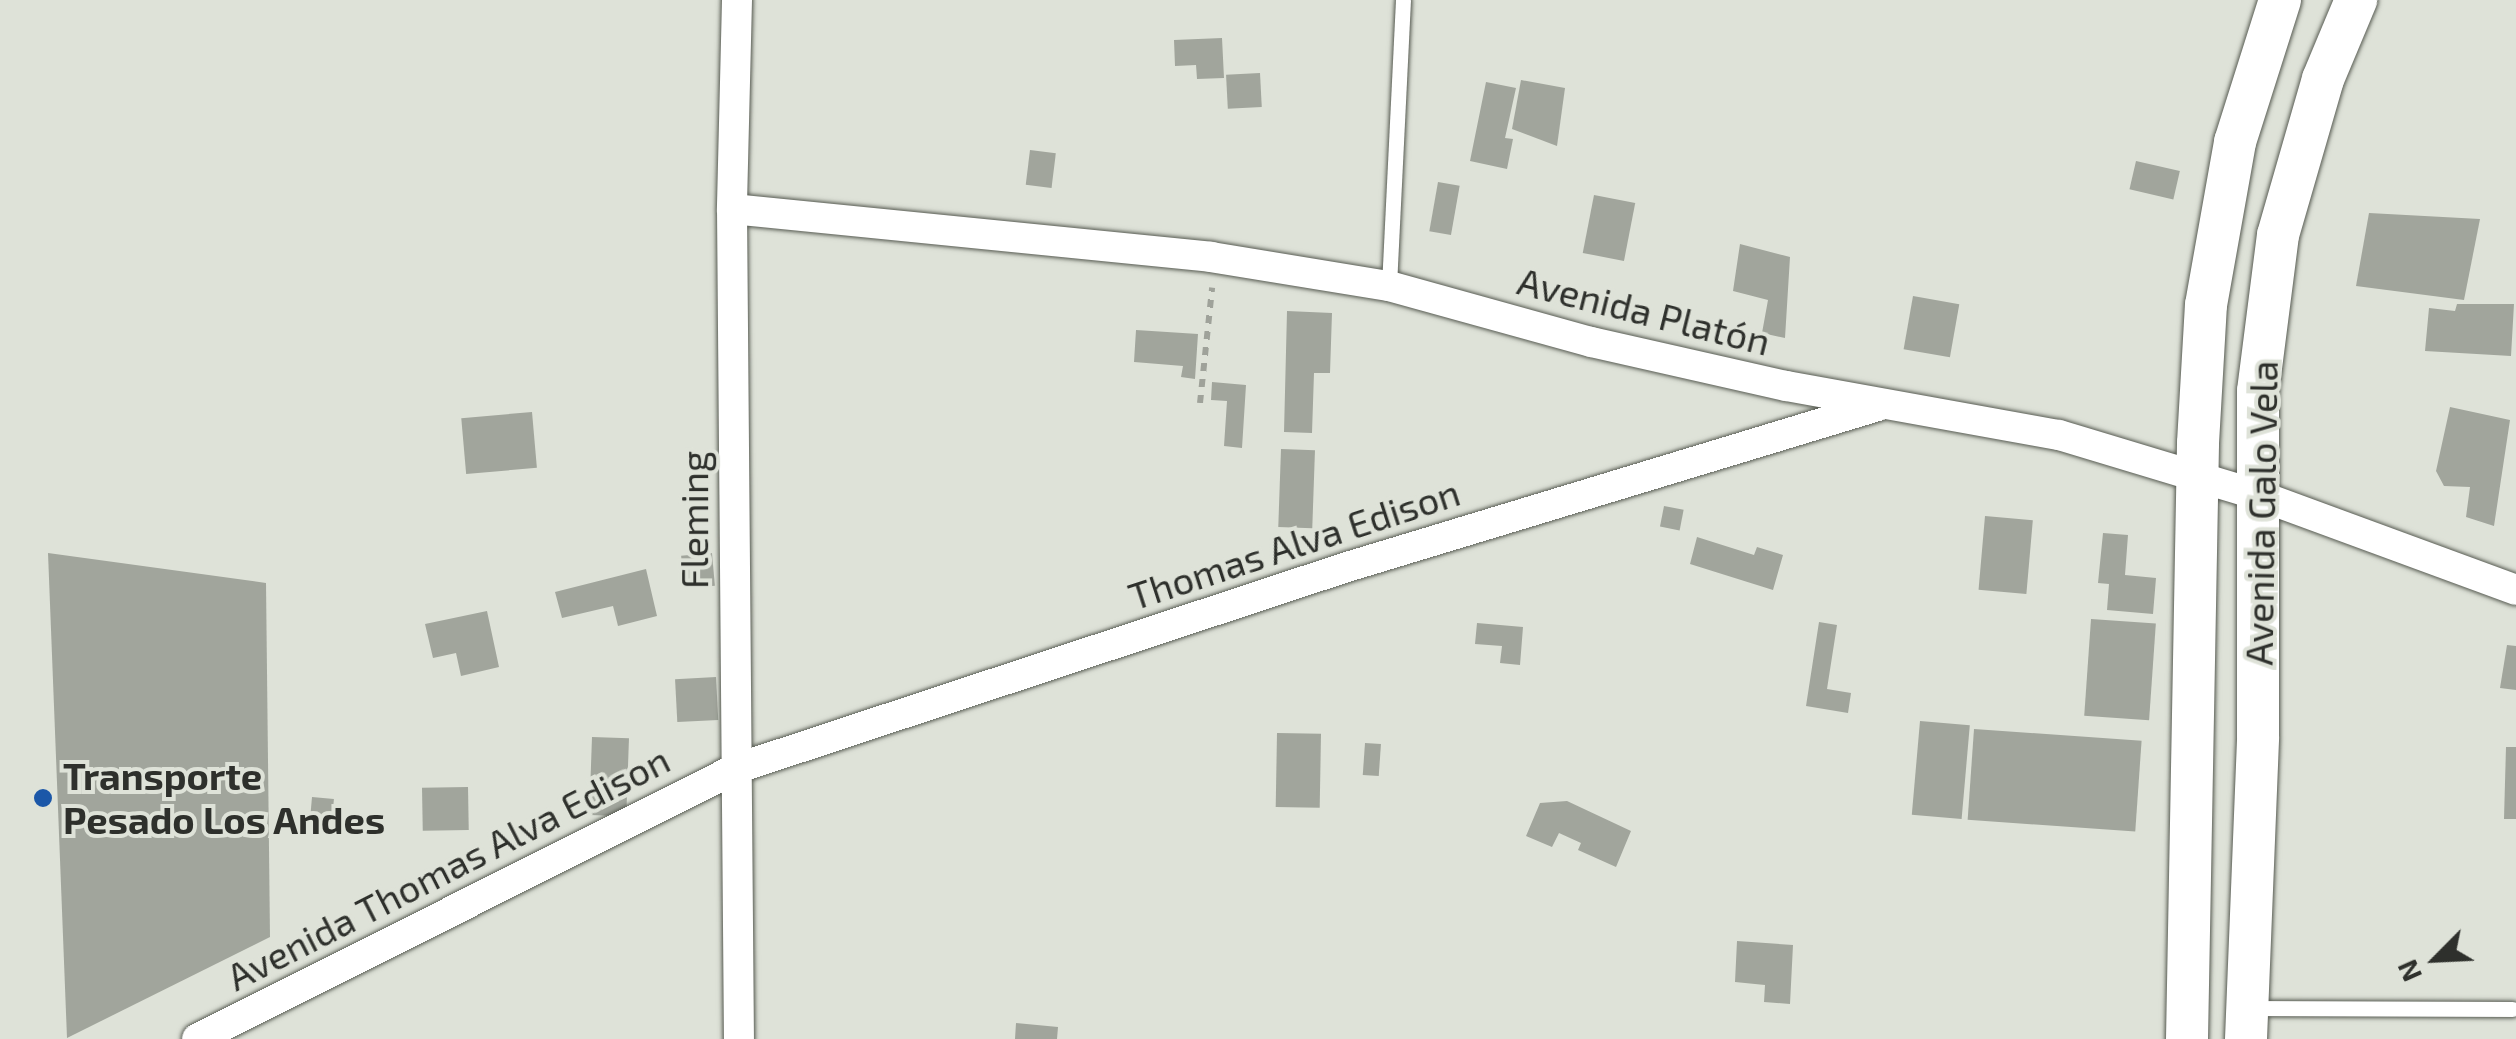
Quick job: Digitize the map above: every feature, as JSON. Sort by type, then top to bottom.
[{"type":"main road","name":"Avenida Galo Vela","points":[[2186,1039],[2200,389],[2217,223],[2252,79],[2280,0]]},
{"type":"main road","name":"Avenida Galo Vela","points":[[2246,1024],[2258,737],[2258,390],[2278,235],[2323,79],[2356,0]]},
{"type":"street","name":"Fleming","points":[[737,0],[732,209],[738,1039]]},
{"type":"street","name":"Avenida Platón","points":[[732,209],[1211,257],[1388,286],[1591,342],[1881,405],[2059,435],[2200,476],[2516,590]]},
{"type":"street","name":"Thomas Alva Edison","points":[[736,769],[1347,567],[1881,405]]},
{"type":"street","name":"Avenida Thomas Alva Edison","points":[[197,1039],[736,769]]},
{"type":"lane","points":[[1388,286],[1403,0]]},
{"type":"lane","points":[[2246,1024],[2512,1009]]},
{"type":"path","points":[[1200,403],[1212,318],[1211,257]]},
{"type":"building","points":[[1222,38],[1224,78],[1197,79],[1196,65],[1175,66],[1174,40]]},
{"type":"building","points":[[1260,73],[1262,107],[1228,109],[1226,75]]},
{"type":"building","points":[[1521,80],[1565,88],[1557,146],[1512,129]]},
{"type":"building","points":[[1486,82],[1516,88],[1505,138],[1513,139],[1507,169],[1470,161]]},
{"type":"building","points":[[1030,150],[1056,153],[1052,188],[1026,185]]},
{"type":"building","points":[[2136,161],[2180,171],[2173,199],[2129,189]]},
{"type":"building","points":[[1438,182],[1460,186],[1451,235],[1429,231]]},
{"type":"building","points":[[1594,195],[1635,203],[1624,261],[1583,253]]},
{"type":"building","points":[[2369,213],[2480,219],[2464,300],[2356,286]]},
{"type":"building","points":[[1740,244],[1790,257],[1785,338],[1762,333],[1768,300],[1733,291]]},
{"type":"building","points":[[1913,296],[1959,304],[1950,357],[1904,349]]},
{"type":"building","points":[[2457,304],[2514,304],[2511,356],[2425,351],[2429,308],[2455,311]]},
{"type":"building","points":[[1287,311],[1332,313],[1330,373],[1314,373],[1312,433],[1284,432]]},
{"type":"building","points":[[1136,330],[1198,334],[1195,379],[1181,377],[1183,366],[1134,362]]},
{"type":"building","points":[[1212,382],[1246,385],[1242,448],[1224,446],[1227,401],[1211,400]]},
{"type":"building","points":[[2450,407],[2510,420],[2494,526],[2466,517],[2470,487],[2444,486],[2436,471]]},
{"type":"building","points":[[532,412],[537,468],[466,474],[461,418]]},
{"type":"building","points":[[1281,449],[1315,450],[1312,528],[1278,527]]},
{"type":"building","points":[[1664,506],[1684,510],[1680,530],[1660,527]]},
{"type":"building","points":[[1985,516],[2033,520],[2026,594],[1979,590]]},
{"type":"building","points":[[2103,533],[2128,535],[2125,575],[2156,578],[2153,614],[2107,610],[2109,584],[2098,583]]},
{"type":"building","points":[[1697,537],[1754,555],[1757,547],[1783,555],[1773,590],[1690,564]]},
{"type":"building","points":[[48,553],[266,583],[270,937],[67,1038]]},
{"type":"building","points":[[712,553],[715,586],[684,589],[681,556]]},
{"type":"building","points":[[646,569],[657,616],[618,626],[613,606],[562,618],[555,592]]},
{"type":"building","points":[[487,611],[499,667],[461,676],[456,653],[433,658],[425,624]]},
{"type":"building","points":[[2091,619],[2156,624],[2149,720],[2084,716]]},
{"type":"building","points":[[1819,622],[1837,625],[1827,689],[1851,693],[1848,713],[1806,706]]},
{"type":"building","points":[[1477,623],[1523,627],[1520,665],[1500,663],[1502,646],[1475,644]]},
{"type":"building","points":[[2507,645],[2516,646],[2516,690],[2500,688]]},
{"type":"building","points":[[716,677],[718,720],[677,722],[675,679]]},
{"type":"building","points":[[1920,721],[1970,725],[1962,819],[1912,815]]},
{"type":"building","points":[[1974,729],[2142,741],[2135,831],[1968,820]]},
{"type":"building","points":[[1277,733],[1321,734],[1320,808],[1276,807]]},
{"type":"building","points":[[592,737],[629,738],[626,816],[589,815]]},
{"type":"building","points":[[1365,743],[1381,744],[1379,776],[1363,775]]},
{"type":"building","points":[[2506,747],[2516,747],[2516,819],[2504,819]]},
{"type":"building","points":[[468,787],[469,830],[423,831],[422,788]]},
{"type":"building","points":[[312,797],[334,799],[332,821],[310,819]]},
{"type":"building","points":[[1567,801],[1631,831],[1616,867],[1578,850],[1581,843],[1559,833],[1552,847],[1526,836],[1540,803]]},
{"type":"building","points":[[1737,941],[1793,945],[1790,1004],[1764,1002],[1765,985],[1735,982]]},
{"type":"building","points":[[1016,1023],[1058,1027],[1057,1039],[1015,1039]]},
{"type":"place","name":"Transporte Pesado Los Andes","points":[[43,798]]}]
